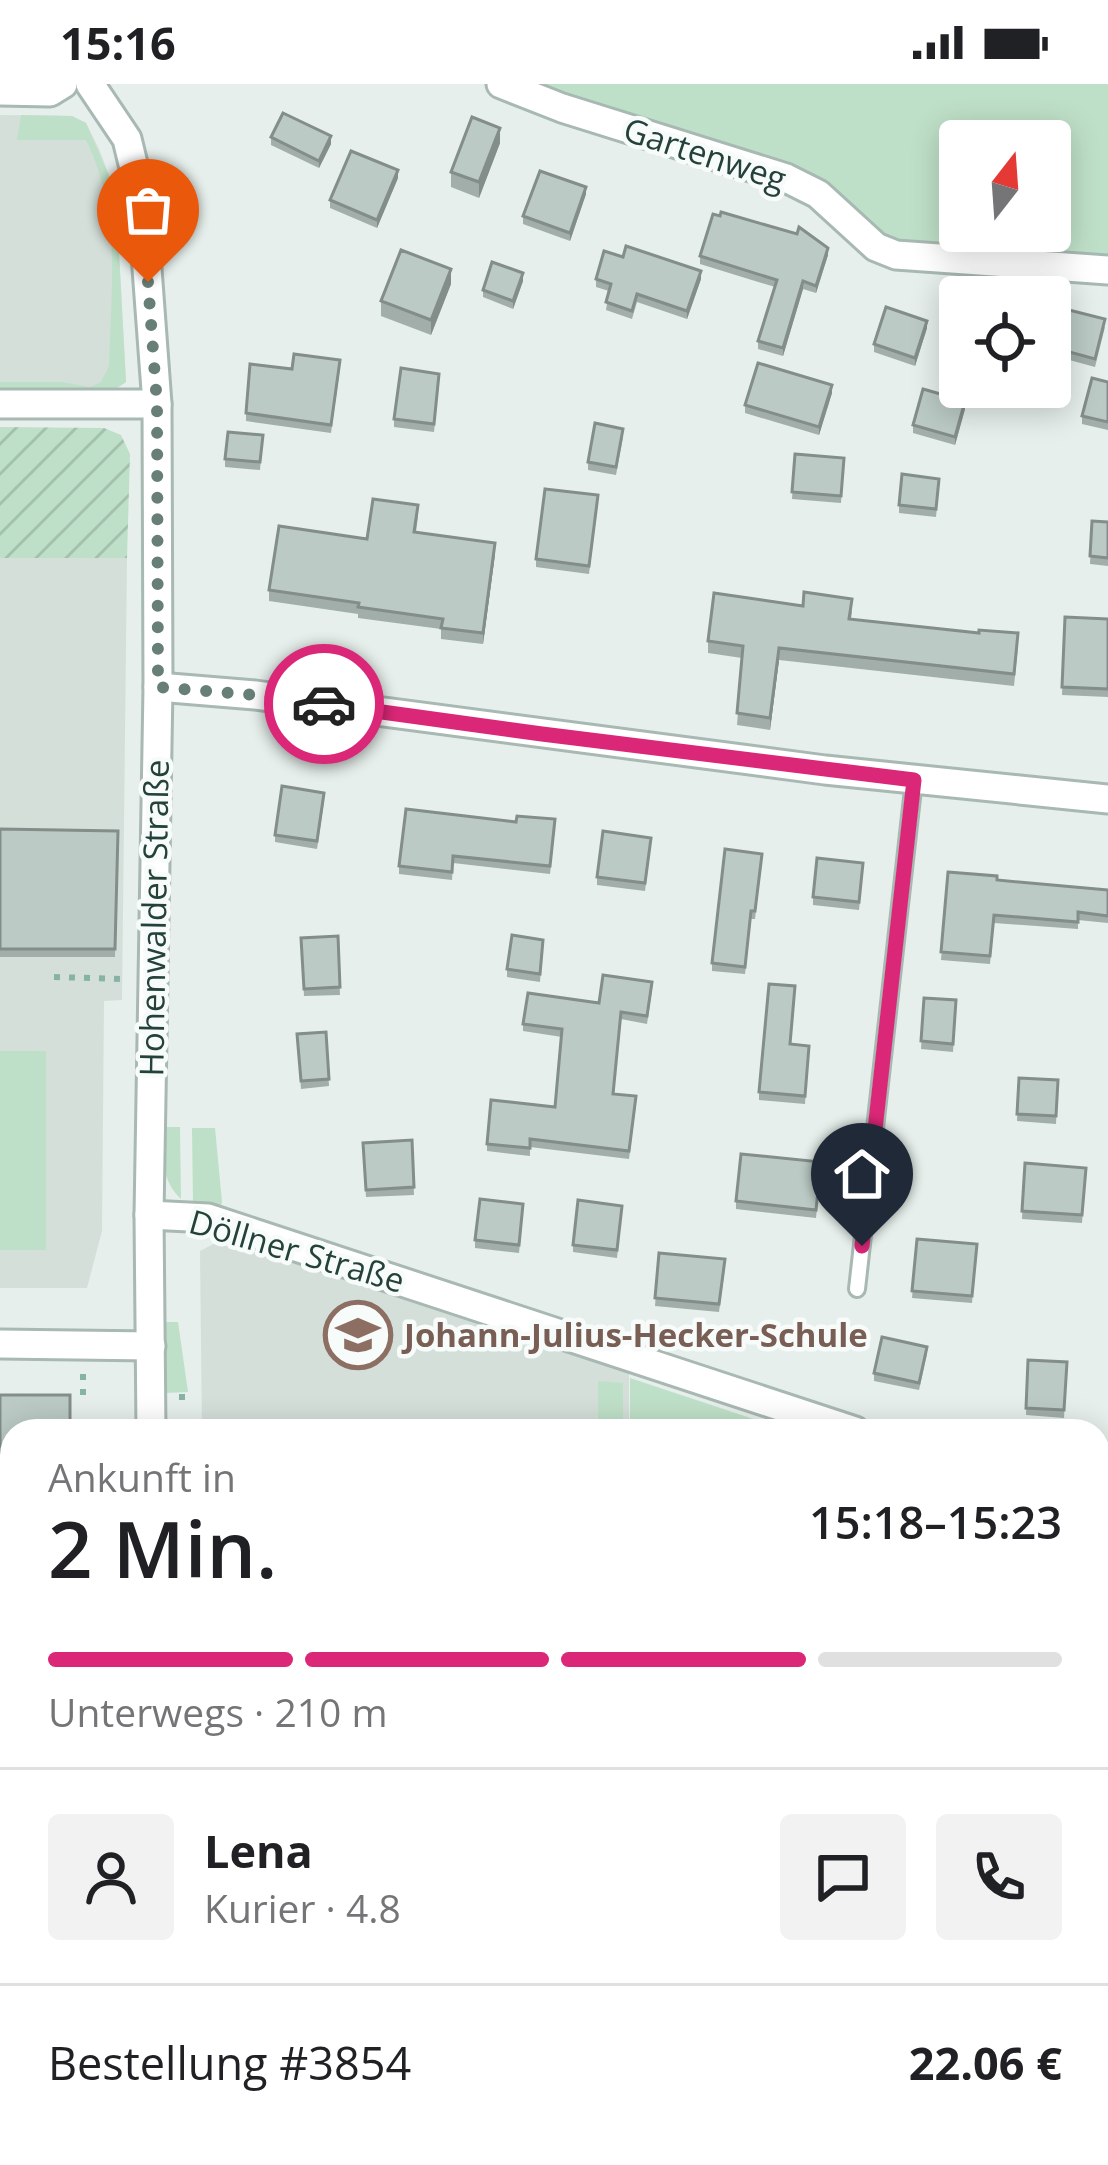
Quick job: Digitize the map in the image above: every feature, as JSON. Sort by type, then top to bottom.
[{"type":"street","points":[[0,91],[50,92],[63,84]]},
{"type":"street","name":"Hohenwalder Straße","points":[[91,84],[127,139],[142,201],[157,404],[158,687],[149,1215],[152,1419]]},
{"type":"street","name":"Gartenweg","points":[[501,84],[562,108],[786,178],[818,194],[876,247],[896,256],[1108,270]]},
{"type":"street","points":[[0,404],[157,404]]},
{"type":"street","points":[[158,687],[255,695],[914,780],[1108,799]]},
{"type":"street","name":"Döllner Straße","points":[[149,1215],[208,1218],[619,1341],[824,1419]]},
{"type":"street","points":[[0,1344],[151,1346]]},
{"type":"lane","points":[[857,1289],[914,780]]},
{"type":"path","points":[[54,977],[152,979]]},
{"type":"shaded area","points":[[0,115],[72,116],[86,123],[99,149],[117,216],[126,382],[114,390],[0,392]]},
{"type":"shaded area","points":[[0,558],[127,558],[122,1000],[104,1001],[102,1231],[87,1288],[0,1288]]},
{"type":"shaded area","name":"Johann-Julius-Hecker-Schule","points":[[225,1238],[629,1372],[629,1419],[202,1419],[200,1251]]},
{"type":"green space","points":[[536,84],[1108,84],[1108,262],[992,252],[1071,252],[1071,120],[939,120],[939,247],[889,240],[655,127]]},
{"type":"green space","points":[[21,115],[72,116],[86,123],[110,178],[117,216],[126,382],[114,390],[0,392],[0,382],[90,387],[101,382],[109,366],[112,251],[97,168],[86,140],[17,140]]},
{"type":"green space","points":[[0,427],[104,428],[121,435],[130,454],[127,558],[0,558]]},
{"type":"green space","points":[[0,1051],[46,1051],[46,1250],[0,1250]]},
{"type":"green space","points":[[164,1127],[180,1127],[181,1199],[166,1174]]},
{"type":"green space","points":[[192,1128],[215,1128],[219,1211],[193,1204]]},
{"type":"green space","points":[[165,1322],[178,1322],[188,1392],[165,1393]]},
{"type":"green space","points":[[630,1378],[754,1419],[630,1419]]},
{"type":"green space","points":[[598,1381],[623,1383],[623,1419],[598,1419]]},
{"type":"building","points":[[283,113],[331,136],[319,161],[271,137]]},
{"type":"building","points":[[472,117],[500,128],[479,182],[451,172]]},
{"type":"building","points":[[351,151],[398,170],[377,220],[330,200]]},
{"type":"building","points":[[540,171],[586,187],[570,233],[523,216]]},
{"type":"building","points":[[721,212],[797,234],[799,227],[828,248],[816,286],[803,281],[783,348],[758,341],[777,280],[700,256],[713,214],[720,216]]},
{"type":"building","points":[[626,246],[701,271],[687,311],[637,294],[632,311],[606,302],[611,284],[596,279],[604,251],[623,257]]},
{"type":"building","points":[[401,250],[451,269],[431,320],[381,301]]},
{"type":"building","points":[[492,262],[523,273],[513,301],[483,290]]},
{"type":"building","points":[[886,307],[927,321],[915,358],[874,344]]},
{"type":"building","points":[[1071,310],[1105,319],[1095,359],[1071,352]]},
{"type":"building","points":[[294,354],[340,360],[331,425],[246,413],[250,364],[292,369]]},
{"type":"building","points":[[758,363],[832,385],[819,427],[745,405]]},
{"type":"building","points":[[401,368],[439,374],[434,424],[394,419]]},
{"type":"building","points":[[1092,378],[1108,382],[1108,422],[1082,416]]},
{"type":"building","points":[[923,389],[939,394],[939,408],[963,408],[955,437],[913,425]]},
{"type":"building","points":[[595,423],[623,429],[616,467],[588,462]]},
{"type":"building","points":[[228,432],[263,435],[260,462],[225,459]]},
{"type":"building","points":[[795,454],[844,458],[841,496],[792,492]]},
{"type":"building","points":[[902,474],[939,479],[936,509],[899,505]]},
{"type":"building","points":[[545,489],[598,495],[589,566],[536,559]]},
{"type":"building","points":[[373,499],[418,505],[414,532],[495,543],[483,633],[441,628],[443,619],[269,590],[279,526],[367,539]]},
{"type":"building","points":[[1092,521],[1108,522],[1108,558],[1090,556]]},
{"type":"building","points":[[804,592],[852,599],[849,619],[1018,633],[1014,674],[779,648],[770,718],[737,713],[743,646],[708,641],[714,593],[803,606]]},
{"type":"building","points":[[1065,617],[1108,619],[1108,689],[1062,687]]},
{"type":"building","points":[[282,786],[324,793],[317,841],[275,835]]},
{"type":"building","points":[[406,809],[516,822],[517,816],[555,819],[550,866],[453,856],[452,872],[399,866]]},
{"type":"building","points":[[0,829],[118,831],[115,949],[0,949]]},
{"type":"building","points":[[603,831],[651,838],[645,883],[597,877]]},
{"type":"building","points":[[725,849],[762,854],[745,967],[712,963]]},
{"type":"building","points":[[817,858],[863,863],[859,902],[813,897]]},
{"type":"building","points":[[948,872],[1108,890],[1108,916],[1078,912],[1078,922],[994,915],[990,956],[941,952]]},
{"type":"building","points":[[512,935],[543,940],[540,974],[507,969]]},
{"type":"building","points":[[338,936],[340,987],[304,989],[301,938]]},
{"type":"building","points":[[603,975],[652,982],[647,1016],[621,1012],[613,1094],[636,1096],[629,1151],[530,1139],[530,1148],[487,1144],[491,1100],[555,1107],[562,1029],[523,1024],[528,993],[599,1003]]},
{"type":"building","points":[[769,984],[795,986],[790,1044],[809,1046],[805,1096],[759,1092]]},
{"type":"building","points":[[924,998],[956,1000],[953,1044],[921,1041]]},
{"type":"building","points":[[326,1032],[329,1079],[301,1081],[297,1034]]},
{"type":"building","points":[[1019,1078],[1058,1080],[1056,1116],[1017,1114]]},
{"type":"building","points":[[412,1140],[414,1187],[366,1190],[363,1143]]},
{"type":"building","points":[[741,1154],[821,1162],[816,1210],[736,1201]]},
{"type":"building","points":[[1025,1163],[1086,1168],[1082,1215],[1022,1211]]},
{"type":"building","points":[[480,1199],[523,1204],[519,1245],[475,1240]]},
{"type":"building","points":[[578,1200],[622,1206],[617,1250],[573,1245]]},
{"type":"building","points":[[917,1239],[977,1244],[972,1296],[912,1291]]},
{"type":"building","points":[[659,1253],[725,1259],[719,1304],[655,1298]]},
{"type":"building","points":[[882,1337],[927,1347],[919,1383],[874,1373]]},
{"type":"building","points":[[1028,1360],[1067,1362],[1064,1410],[1026,1408]]},
{"type":"building","points":[[0,1395],[70,1395],[70,1419],[0,1419]]},
{"type":"way so far","points":[[148,282],[157,404],[158,687],[324,704]]},
{"type":"place","name":"Johann-Julius-Hecker-Schule","points":[[358,1335]]},
{"type":"route","points":[[324,704],[914,780],[862,1246]]}]
